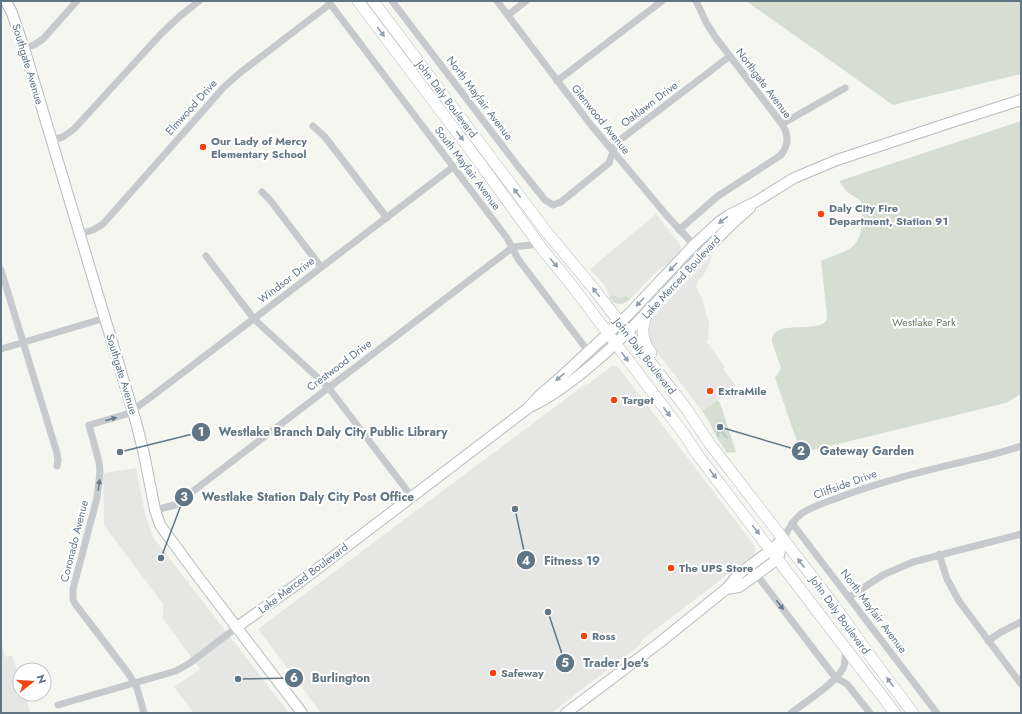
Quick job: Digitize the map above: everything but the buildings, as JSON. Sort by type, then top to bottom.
[{"type":"main road","name":"John Daly Boulevard","points":[[358,1],[485,169],[539,244],[684,434],[692,447],[895,713]]},
{"type":"main road","name":"John Daly Boulevard","points":[[373,1],[541,224],[620,322],[914,713]]},
{"type":"main road","points":[[649,310],[643,326],[642,334],[645,344],[682,394],[689,414]]},
{"type":"street","name":"Southgate Avenue","points":[[6,1],[12,13],[24,48],[132,409],[143,449],[155,510],[160,525],[302,713]]},
{"type":"street","points":[[24,48],[34,45],[43,39],[77,1]]},
{"type":"street","points":[[52,140],[62,137],[74,129],[161,34],[199,1]]},
{"type":"street","name":"North Mayfair Avenue","points":[[392,1],[517,165],[545,200],[553,205]]},
{"type":"street","name":"Glenwood Avenue","points":[[497,1],[591,125],[679,230],[694,245]]},
{"type":"street","points":[[508,15],[526,1]]},
{"type":"street","points":[[557,81],[662,1]]},
{"type":"street","name":"Northgate Avenue","points":[[679,230],[718,196],[781,155],[787,145],[787,133],[782,124],[716,38],[707,24],[696,1]]},
{"type":"street","name":"South Mayfair Avenue","points":[[329,3],[507,238],[518,259],[588,351]]},
{"type":"street","name":"Elmwood Drive","points":[[79,234],[93,230],[103,224],[224,87],[329,3]]},
{"type":"street","name":"Oaklawn Drive","points":[[553,205],[561,202],[609,163],[616,143],[730,56]]},
{"type":"street","points":[[782,124],[845,88]]},
{"type":"street","name":"Lake Merced Boulevard","points":[[58,705],[171,673],[186,666],[412,497],[526,409],[540,394],[562,376],[628,315],[694,245],[729,215],[757,201],[794,178],[837,160],[1021,100]]},
{"type":"street","points":[[313,126],[325,137],[387,218]]},
{"type":"street","name":"Windsor Drive","points":[[132,409],[147,400],[453,167]]},
{"type":"street","points":[[262,192],[270,200],[321,267]]},
{"type":"street","name":"Lake Merced Boulevard","points":[[526,409],[545,401],[584,372],[616,344],[720,236],[757,201]]},
{"type":"street","points":[[694,263],[694,245],[702,245],[720,236]]},
{"type":"street","points":[[512,247],[539,244]]},
{"type":"street","name":"Crestwood Drive","points":[[155,510],[175,505],[512,247]]},
{"type":"street","points":[[206,256],[254,319],[328,388],[412,497]]},
{"type":"street","points":[[1,270],[57,453],[57,466]]},
{"type":"street","points":[[1,349],[105,318]]},
{"type":"street","name":"Coronado Avenue","points":[[132,409],[127,414],[89,425],[99,462],[100,472],[97,498],[73,589],[73,600],[128,673],[139,692],[144,713]]},
{"type":"street","name":"Cliffside Drive","points":[[783,539],[796,518],[808,510],[865,488],[898,478],[1000,453],[1021,446]]},
{"type":"street","name":"North Mayfair Avenue","points":[[792,523],[937,713]]},
{"type":"street","points":[[849,598],[892,570],[913,562],[1021,534]]},
{"type":"street","points":[[726,589],[739,587],[756,574],[774,554],[783,539]]},
{"type":"street","points":[[572,711],[726,589],[740,573],[774,554]]},
{"type":"street","points":[[940,554],[947,579],[966,612],[1021,684]]},
{"type":"street","points":[[756,574],[836,678],[847,684],[870,713]]},
{"type":"street","points":[[988,641],[1001,632],[1021,622]]},
{"type":"street","points":[[792,713],[836,678],[844,666],[845,647]]},
{"type":"shaded area","points":[[656,214],[679,243],[681,248],[680,251],[668,264],[655,273],[629,300],[622,304],[614,303],[610,299],[605,286],[590,269]]},
{"type":"shaded area","points":[[712,255],[708,267],[698,281],[696,287],[702,298],[709,323],[708,340],[706,341],[725,367],[723,369],[736,386],[702,411],[653,347],[648,330],[651,320],[656,314]]},
{"type":"shaded area","points":[[612,366],[618,367],[755,546],[755,554],[643,639],[639,646],[551,713],[321,713],[258,629],[584,385],[588,384]]},
{"type":"shaded area","points":[[136,468],[145,514],[153,537],[289,713],[194,713],[174,687],[200,669],[163,619],[163,604],[104,525],[103,473]]},
{"type":"shaded area","points":[[1,643],[6,657],[12,655],[14,662],[12,662],[12,702],[28,702],[30,713],[1,713]]},
{"type":"green space","points":[[746,1],[1021,1],[1021,74],[893,105]]},
{"type":"green space","name":"Westlake Park","points":[[1021,121],[1021,394],[1006,403],[801,453],[775,378],[781,368],[772,342],[774,335],[778,330],[820,325],[826,321],[827,316],[821,261],[853,246],[857,241],[862,225],[861,201],[847,192],[839,181]]},
{"type":"green space","points":[[613,295],[619,298],[627,296],[630,299],[619,304],[611,300],[609,297]]},
{"type":"green space","points":[[718,400],[736,452],[727,453],[702,411]]},
{"type":"waterway","points":[[718,436],[718,433],[722,432],[727,438]]},
{"type":"place","name":"Our Lady of Mercy Elementary School","points":[[203,147]]},
{"type":"place","name":"Daly City Fire Department, Station 91","points":[[821,214]]},
{"type":"place","name":"ExtraMile","points":[[710,391]]},
{"type":"place","name":"Target","points":[[614,400]]},
{"type":"place","name":"Gateway Garden","points":[[720,427]]},
{"type":"place","name":"Westlake Branch Daly City Public Library","points":[[120,452]]},
{"type":"place","name":"Fitness 19","points":[[515,509]]},
{"type":"place","name":"Westlake Station Daly City Post Office","points":[[161,558]]},
{"type":"place","name":"The UPS Store","points":[[671,568]]},
{"type":"place","name":"Trader Joe's","points":[[548,612]]},
{"type":"place","name":"Ross","points":[[584,636]]},
{"type":"place","name":"Safeway","points":[[493,673]]},
{"type":"place","name":"Burlington","points":[[238,679]]}]
